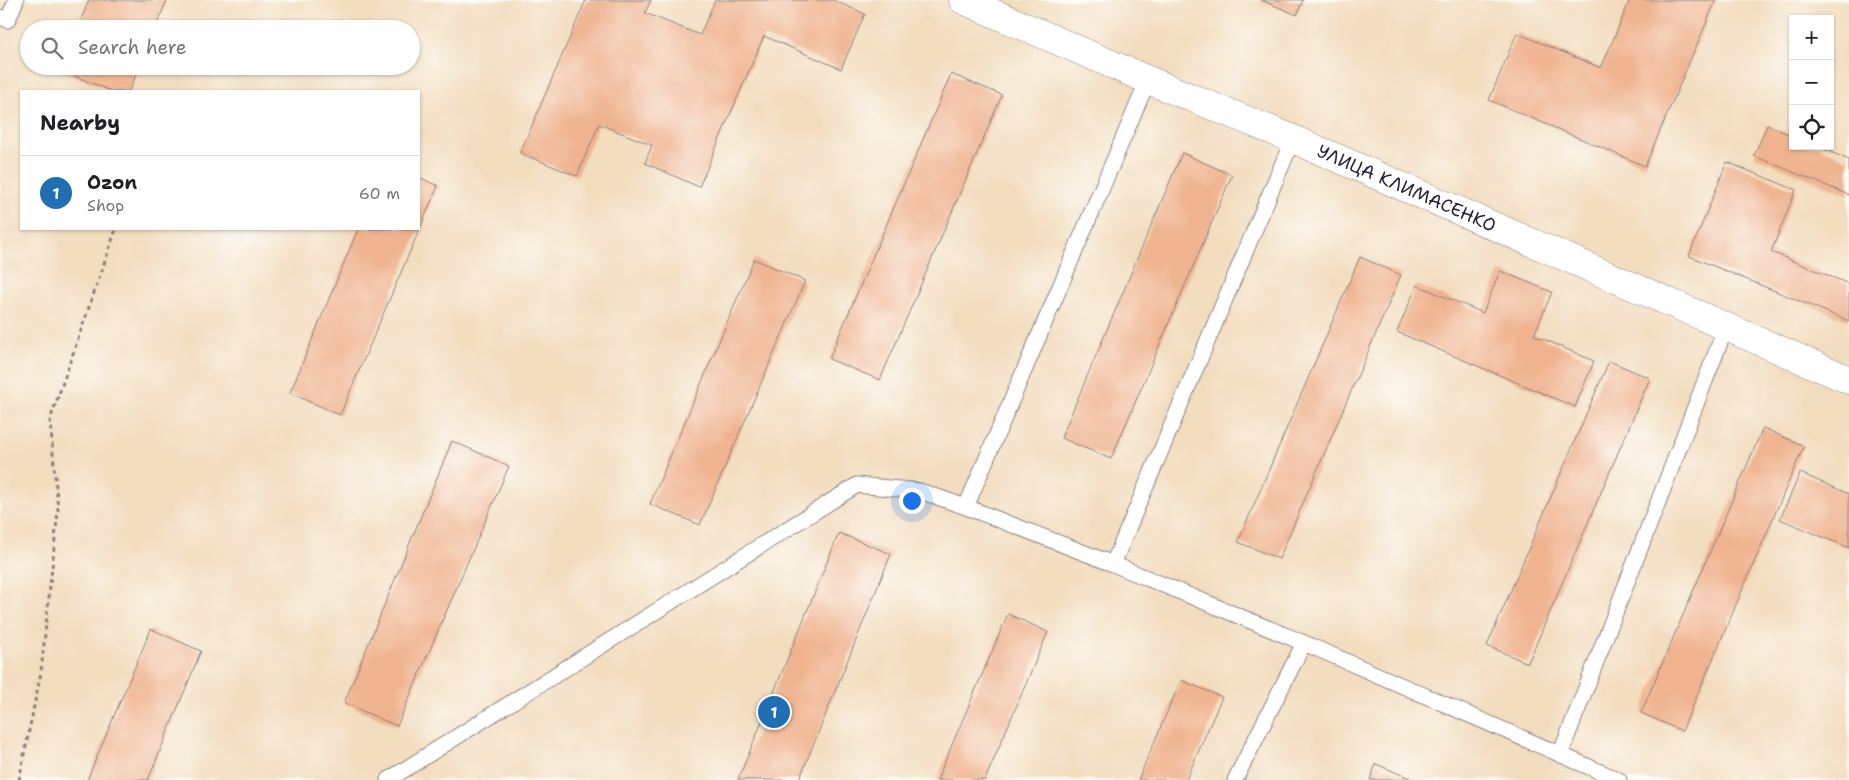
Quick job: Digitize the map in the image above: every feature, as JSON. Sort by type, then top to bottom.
[{"type":"street","name":"УЛИЦА КЛИМАСЕНКО","points":[[963,0],[1148,80],[1293,139],[1849,380]]},
{"type":"lane","points":[[0,17],[8,20],[16,0]]},
{"type":"lane","points":[[966,507],[1148,80]]},
{"type":"lane","points":[[1113,564],[1293,139]]},
{"type":"lane","points":[[1560,755],[1726,327]]},
{"type":"lane","points":[[388,780],[857,485],[920,492],[966,507],[1113,564],[1304,643],[1619,780]]},
{"type":"lane","points":[[1235,780],[1304,643]]},
{"type":"path","points":[[19,780],[41,672],[58,510],[50,420],[116,230]]},
{"type":"building","points":[[89,0],[167,0],[159,20],[81,20]]},
{"type":"building","points":[[586,0],[651,0],[645,13],[700,35],[715,0],[833,0],[865,14],[841,69],[764,36],[699,187],[645,163],[652,145],[599,124],[577,176],[520,153]]},
{"type":"building","points":[[1261,0],[1303,0],[1297,15]]},
{"type":"building","points":[[1630,0],[1716,0],[1645,166],[1489,100],[1517,33],[1601,68]]},
{"type":"building","points":[[951,74],[1002,95],[880,380],[829,359]]},
{"type":"building","points":[[72,75],[136,75],[129,90],[109,90]]},
{"type":"building","points":[[1767,125],[1789,134],[1789,150],[1826,150],[1849,160],[1849,195],[1754,156]]},
{"type":"building","points":[[1182,153],[1232,175],[1111,459],[1061,438]]},
{"type":"building","points":[[1727,162],[1796,190],[1771,252],[1849,284],[1849,321],[1689,256]]},
{"type":"building","points":[[420,177],[438,186],[420,228]]},
{"type":"building","points":[[358,230],[419,230],[340,415],[290,393]]},
{"type":"building","points":[[1360,257],[1401,275],[1279,559],[1238,542]]},
{"type":"building","points":[[754,259],[805,281],[700,525],[650,504]]},
{"type":"building","points":[[1500,271],[1552,292],[1534,335],[1594,361],[1575,407],[1397,332],[1417,285],[1483,313]]},
{"type":"building","points":[[1609,361],[1650,378],[1528,663],[1487,646]]},
{"type":"building","points":[[1763,428],[1804,446],[1682,731],[1641,713]]},
{"type":"building","points":[[452,441],[509,466],[397,726],[344,703]]},
{"type":"building","points":[[1800,473],[1849,494],[1849,548],[1780,519]]},
{"type":"building","points":[[839,533],[891,554],[799,780],[738,780]]},
{"type":"building","points":[[1008,614],[1048,632],[985,780],[937,780]]},
{"type":"building","points":[[151,629],[201,651],[148,780],[87,780]]},
{"type":"building","points":[[1181,680],[1222,697],[1186,780],[1138,780]]},
{"type":"building","points":[[1376,764],[1414,780],[1370,780]]},
{"type":"place","name":"Ozon","points":[[774,712]]}]
